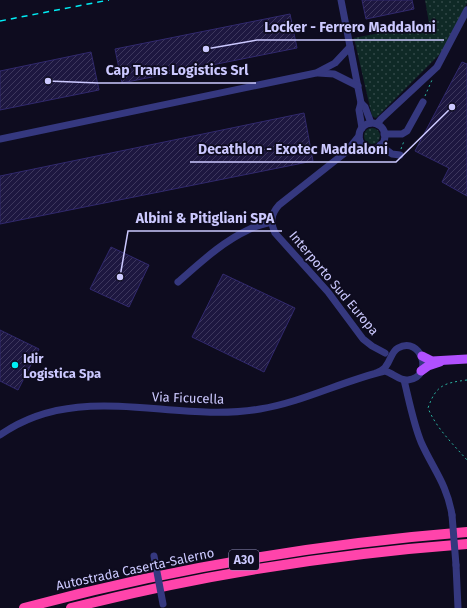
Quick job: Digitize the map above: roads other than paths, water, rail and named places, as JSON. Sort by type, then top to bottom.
[{"type":"highway","name":"Autostrada Caserta-Salerno","points":[[24,608],[126,583],[224,563],[348,545],[467,532]]},
{"type":"highway","name":"Autostrada Caserta-Salerno","points":[[71,608],[129,594],[227,574],[333,558],[467,544]]},
{"type":"main road","points":[[422,356],[432,360],[443,361],[467,359]]},
{"type":"main road","points":[[421,371],[428,366],[443,361]]},
{"type":"street","points":[[178,282],[235,237],[248,230],[272,222],[272,216],[279,205],[346,152],[359,136],[362,128],[359,110],[361,102],[341,0]]},
{"type":"street","points":[[362,128],[365,125],[374,124],[381,119],[437,67],[467,10]]},
{"type":"street","points":[[316,73],[335,63],[350,47]]},
{"type":"street","points":[[0,139],[316,73],[334,74],[358,86]]},
{"type":"street","points":[[359,136],[360,140],[365,146],[372,149],[383,142],[384,134],[383,130],[374,124],[361,102]]},
{"type":"street","points":[[384,134],[402,134],[407,131],[423,102]]},
{"type":"street","points":[[380,145],[392,154],[400,155]]},
{"type":"street","points":[[346,152],[365,146]]},
{"type":"street","name":"Interporto Sud Europa","points":[[272,222],[276,232],[332,296],[363,339],[372,346],[385,352]]},
{"type":"street","name":"Via Ficucella","points":[[376,373],[385,368],[394,351],[404,346],[414,348],[422,356]]},
{"type":"street","points":[[422,356],[423,366],[421,371],[414,378],[404,380],[420,440],[444,486],[450,505],[456,565],[458,608]]},
{"type":"street","points":[[390,360],[390,368],[396,376]]},
{"type":"street","name":"Via Ficucella","points":[[0,435],[25,420],[44,413],[77,406],[117,406],[206,412],[237,412],[260,409],[298,400],[385,371],[404,380]]},
{"type":"street","points":[[154,556],[163,604]]},
{"type":"railway","points":[[0,21],[109,0]]},
{"type":"place","name":"Locker - Ferrero Maddaloni","points":[[206,49]]},
{"type":"place","name":"Cap Trans Logistics Srl","points":[[48,81]]},
{"type":"place","name":"Decathlon - Exotec Maddaloni","points":[[452,107]]},
{"type":"place","name":"Albini & Pitigliani SPA","points":[[120,277]]},
{"type":"place","name":"Idir Logistica Spa","points":[[15,365]]}]
